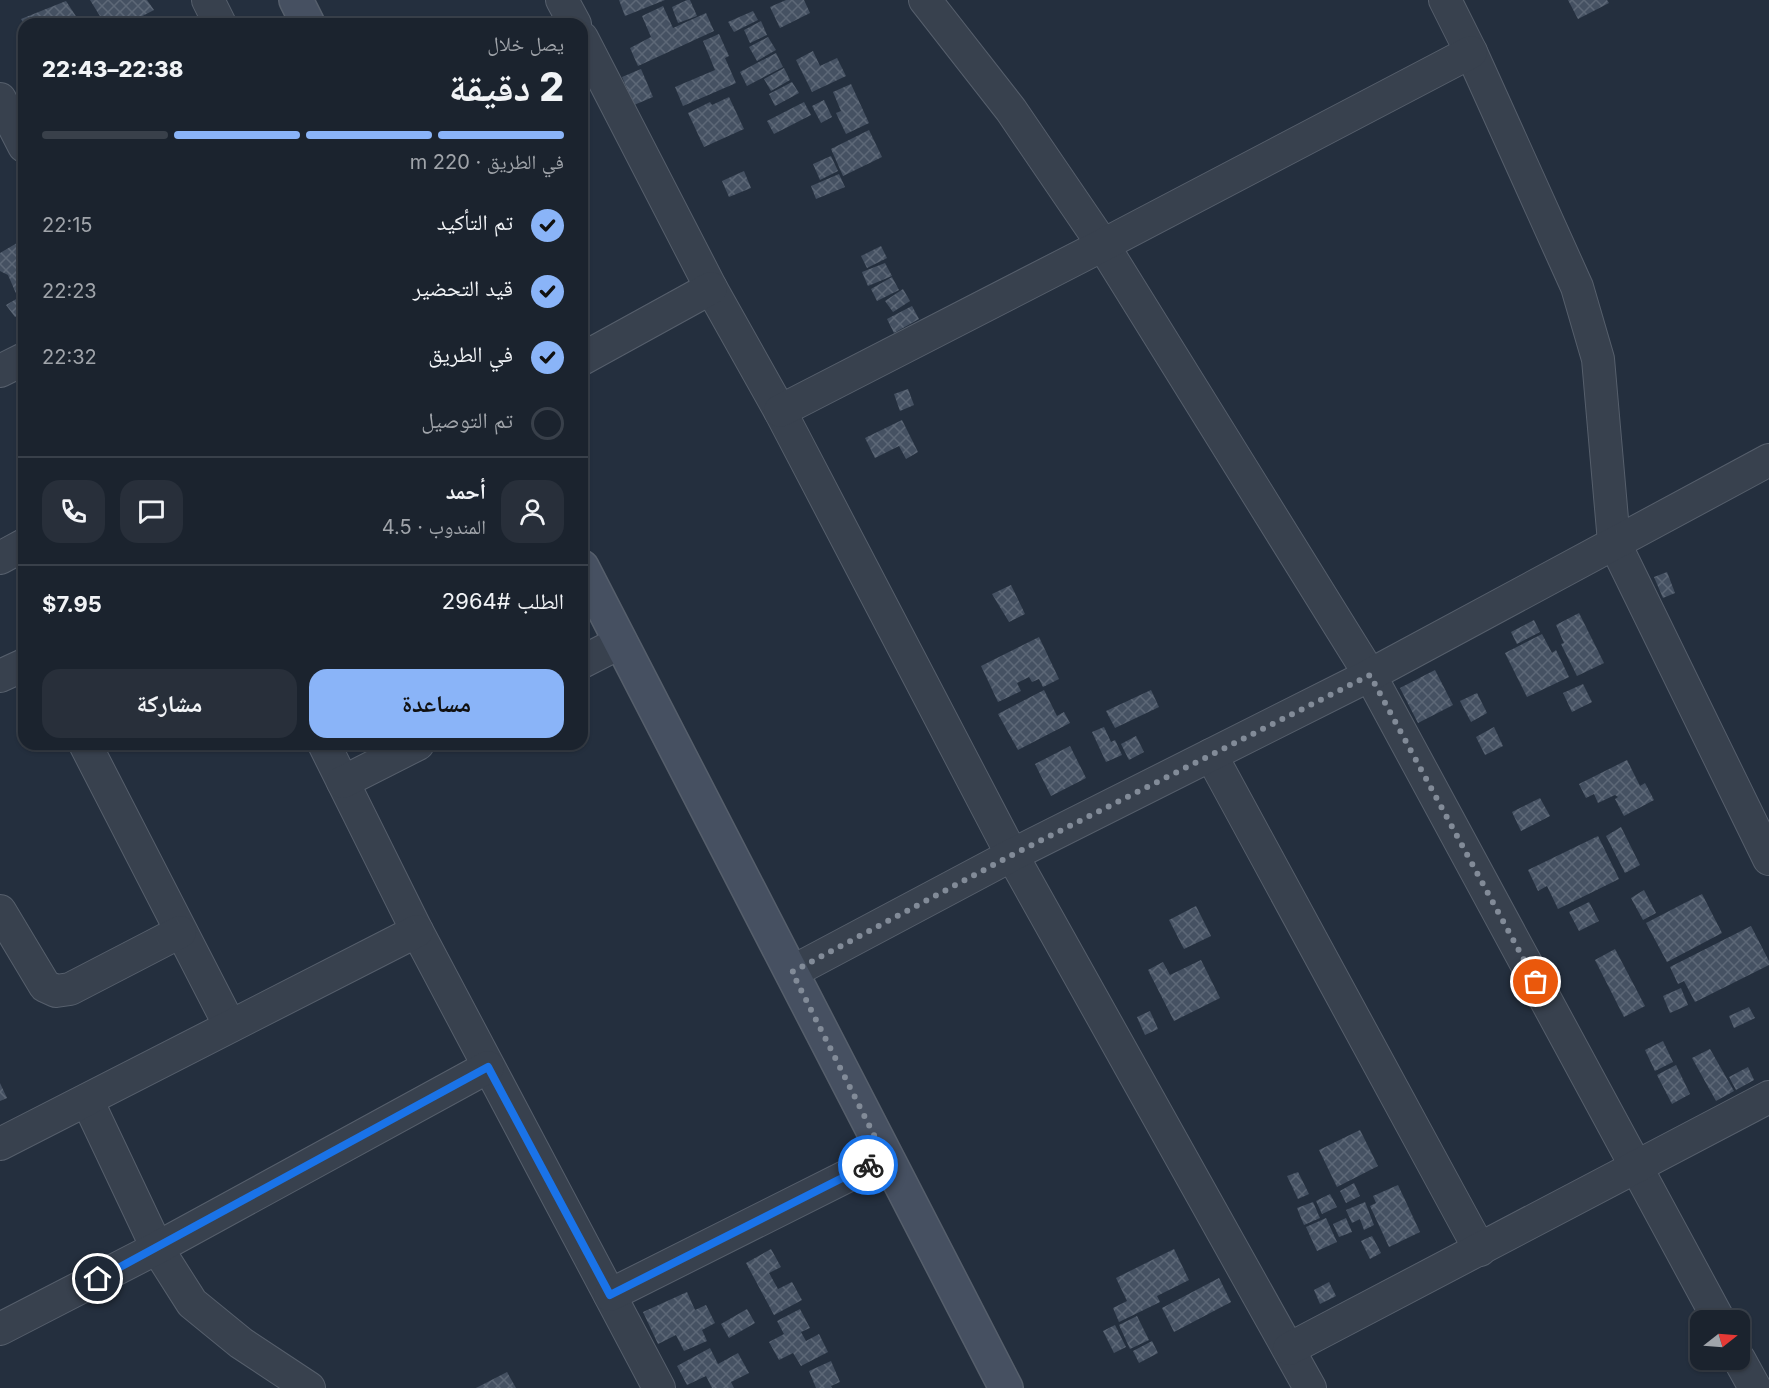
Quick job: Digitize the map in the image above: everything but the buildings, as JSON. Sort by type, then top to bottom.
[{"type":"street","points":[[208,0],[217,18]]},
{"type":"street","points":[[296,0],[305,18]]},
{"type":"street","points":[[562,0],[572,18]]},
{"type":"street","points":[[925,0],[1011,110],[1103,245],[1370,675],[1714,1310]]},
{"type":"street","points":[[1445,0],[1471,52],[1577,287],[1598,359],[1614,542],[1769,859]]},
{"type":"street","points":[[588,50],[711,288],[780,411],[1012,855],[1310,1388]]},
{"type":"street","points":[[780,411],[1471,52]]},
{"type":"street","points":[[0,99],[18,134]]},
{"type":"street","points":[[588,356],[711,288]]},
{"type":"street","points":[[0,371],[18,362]]},
{"type":"street","points":[[792,972],[1012,855],[1370,675],[1769,460]]},
{"type":"street","points":[[0,558],[18,548]]},
{"type":"street","points":[[588,579],[1006,1388]]},
{"type":"street","points":[[588,659],[621,642]]},
{"type":"street","points":[[0,676],[18,668]]},
{"type":"street","points":[[88,750],[230,1026]]},
{"type":"street","points":[[327,750],[417,931],[659,1388]]},
{"type":"street","points":[[343,782],[406,750]]},
{"type":"street","points":[[1211,755],[1480,1250]]},
{"type":"street","points":[[0,911],[45,986],[56,991],[70,989],[180,932]]},
{"type":"street","points":[[0,1144],[417,931]]},
{"type":"street","points":[[0,1329],[157,1248],[488,1067]]},
{"type":"street","points":[[1289,1349],[1769,1096]]},
{"type":"street","points":[[87,1100],[157,1248],[192,1303],[241,1343],[309,1388]]},
{"type":"street","points":[[610,1295],[885,1157]]},
{"type":"street","points":[[1745,1370],[1755,1388]]},
{"type":"way so far","points":[[868,1165],[885,1157],[792,972],[1012,855],[1370,675],[1536,982]]},
{"type":"route","points":[[98,1279],[488,1067],[610,1295],[868,1165]]}]
